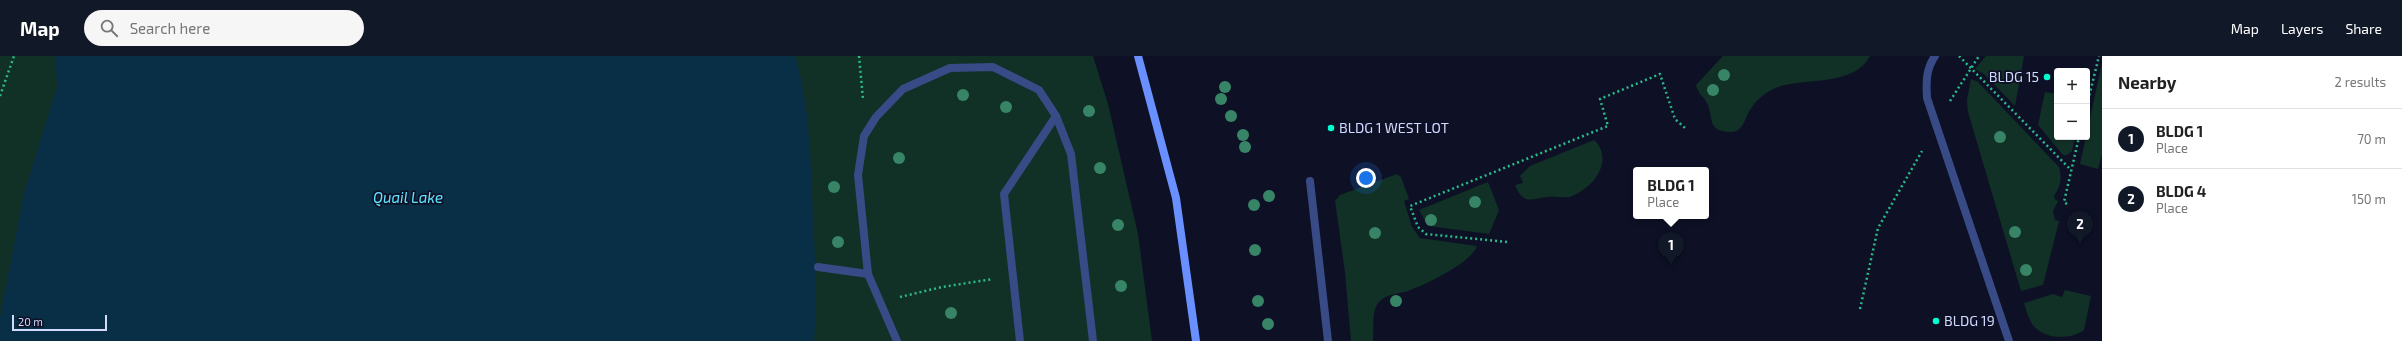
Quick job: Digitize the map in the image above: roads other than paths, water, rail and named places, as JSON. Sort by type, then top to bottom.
[{"type":"street","points":[[1138,56],[1176,198],[1196,341]]},
{"type":"lane","points":[[1935,56],[1930,64],[1926,80],[1927,98],[2009,341]]},
{"type":"lane","points":[[897,341],[868,274],[858,175],[864,136],[876,117],[903,88],[950,68],[993,67],[1039,90],[1056,116],[1071,154],[1093,341]]},
{"type":"lane","points":[[1020,341],[1004,194],[1056,116]]},
{"type":"lane","points":[[1310,181],[1328,341]]},
{"type":"lane","points":[[818,267],[868,274]]},
{"type":"water","name":"Quail Lake","points":[[55,56],[795,56],[804,94],[809,135],[816,278],[814,341],[0,341],[0,317],[24,193],[57,87]]},
{"type":"place","name":"BLDG 15","points":[[2047,77]]},
{"type":"place","name":"BLDG 1 WEST LOT","points":[[1331,128]]},
{"type":"place","name":"BLDG 4","points":[[2080,244]]},
{"type":"place","name":"BLDG 1","points":[[1671,265]]},
{"type":"place","name":"BLDG 19","points":[[1936,321]]}]
